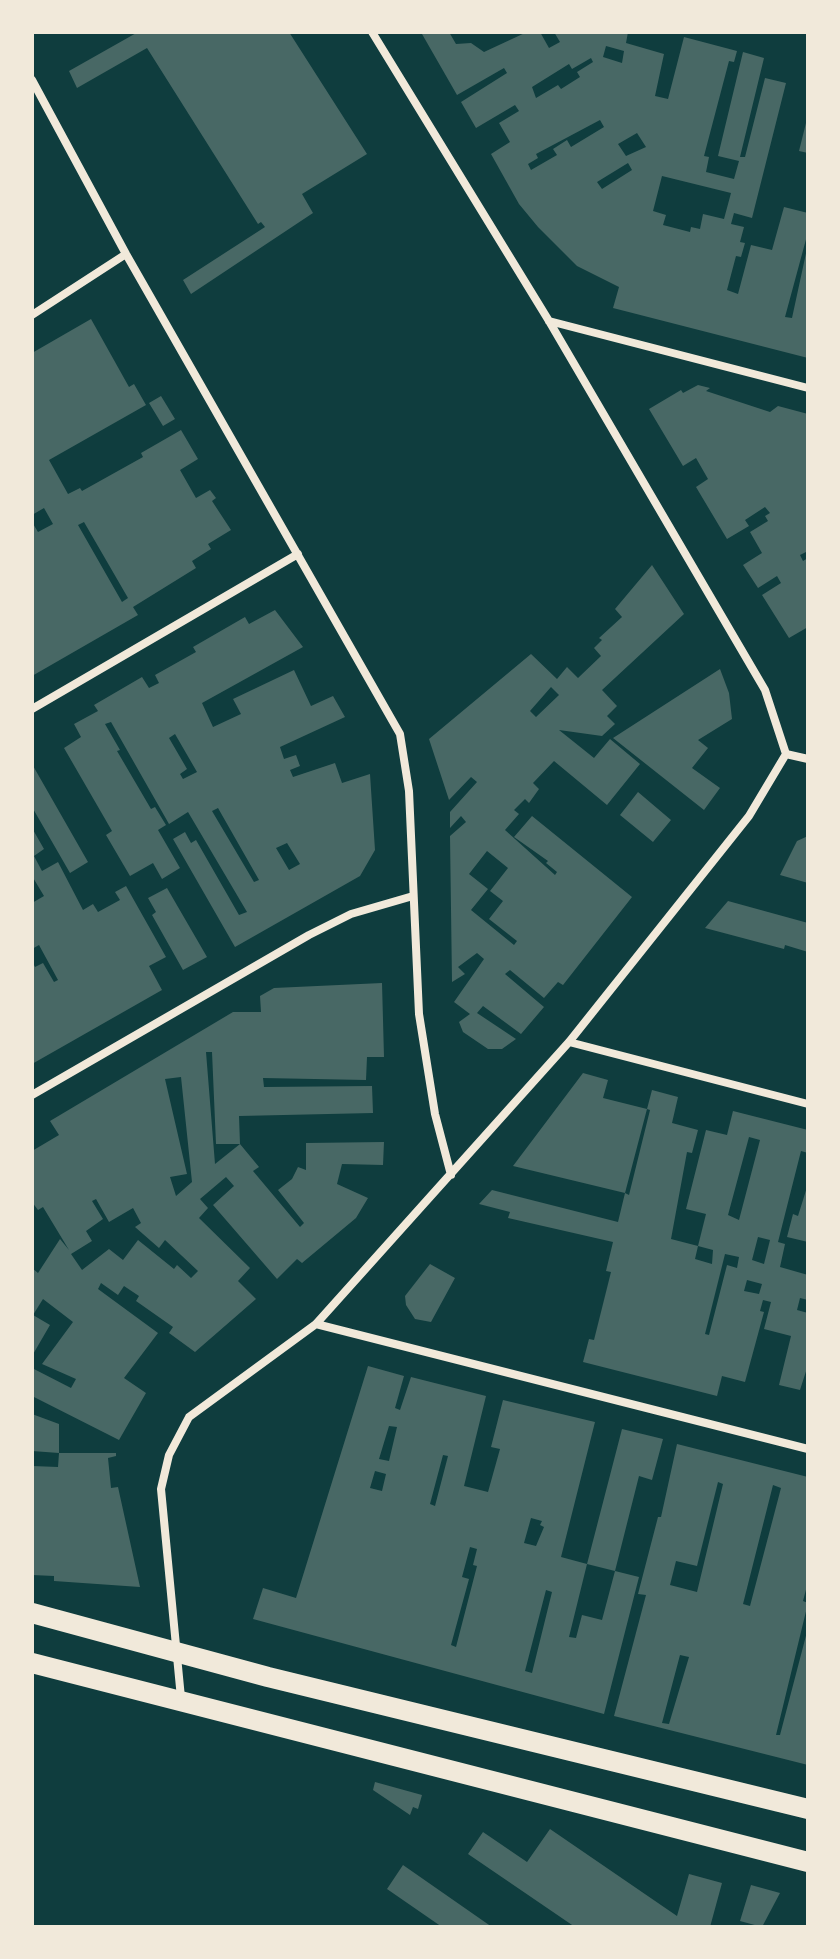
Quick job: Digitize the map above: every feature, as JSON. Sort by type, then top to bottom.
[{"type":"main road","points":[[32,1613],[178,1654],[808,1809]]},
{"type":"main road","points":[[32,1663],[808,1862]]},
{"type":"street","points":[[181,1702],[161,1489],[169,1455],[189,1417],[316,1324],[451,1175],[569,1042],[749,816],[786,754],[765,690],[549,321],[372,32]]},
{"type":"street","points":[[32,80],[126,254],[400,734],[409,791],[419,1014],[435,1114],[451,1175]]},
{"type":"street","points":[[32,315],[126,254]]},
{"type":"street","points":[[549,321],[808,388]]},
{"type":"street","points":[[32,709],[298,554]]},
{"type":"street","points":[[786,754],[808,759]]},
{"type":"street","points":[[32,1095],[309,935],[351,914],[413,896]]},
{"type":"street","points":[[569,1042],[808,1104]]},
{"type":"street","points":[[316,1324],[808,1449]]},
{"type":"building","points":[[138,32],[289,32],[367,154],[302,194],[313,213],[191,294],[183,280],[265,227],[261,222],[258,224],[147,48],[77,88],[69,71]]},
{"type":"building","points":[[449,32],[456,44],[471,43],[484,52],[527,32],[540,32],[549,48],[560,42],[554,32],[628,32],[626,43],[664,54],[655,96],[668,99],[684,37],[737,51],[734,62],[729,61],[704,156],[709,157],[706,172],[734,179],[739,161],[718,156],[743,52],[764,58],[740,157],[745,157],[765,78],[786,83],[752,218],[734,213],[731,224],[744,227],[740,242],[745,243],[741,257],[736,256],[727,290],[738,294],[751,245],[772,250],[784,207],[808,213],[808,232],[785,317],[792,318],[808,244],[808,358],[613,308],[619,287],[577,266],[538,227],[519,204],[491,154],[510,142],[499,123],[519,111],[515,105],[476,128],[461,102],[507,73],[504,68],[457,95],[422,34]],"holes":[[[606,46],[624,51],[622,63],[603,57]],[[591,58],[593,62],[577,72],[580,77],[561,89],[558,85],[536,98],[532,87],[569,64],[572,69]],[[600,120],[604,127],[571,147],[567,140],[553,149],[557,155],[531,170],[528,164],[538,158],[536,154]],[[637,133],[646,147],[626,156],[618,144]],[[628,163],[632,170],[602,189],[597,182]],[[662,176],[731,193],[724,219],[703,214],[700,229],[691,227],[690,232],[663,225],[666,215],[653,211]]]},
{"type":"building","points":[[808,119],[808,153],[799,151]]},
{"type":"building","points":[[91,319],[129,387],[134,384],[146,405],[49,460],[68,494],[80,488],[82,491],[143,457],[141,453],[181,430],[198,459],[180,470],[196,498],[210,490],[216,498],[212,501],[231,530],[208,544],[211,549],[192,561],[196,568],[133,607],[138,615],[32,676],[32,522],[38,532],[53,524],[44,508],[32,515],[32,353]],"holes":[[[84,522],[128,598],[122,602],[78,525]]]},
{"type":"building","points":[[698,385],[710,388],[706,391],[770,412],[778,406],[808,414],[808,551],[800,555],[803,561],[808,558],[808,627],[789,638],[762,595],[781,583],[777,576],[758,588],[743,565],[762,553],[750,532],[768,521],[765,516],[770,513],[765,507],[745,520],[749,526],[727,539],[696,487],[708,479],[696,458],[683,466],[649,409],[681,390],[683,393]]},
{"type":"building","points":[[161,396],[175,419],[163,426],[149,403]]},
{"type":"building","points":[[652,565],[684,614],[602,690],[617,706],[607,716],[615,724],[602,736],[559,730],[594,758],[610,739],[640,764],[607,805],[554,761],[533,783],[539,789],[529,803],[525,799],[514,810],[519,814],[505,830],[555,875],[557,872],[546,863],[548,861],[514,837],[532,816],[632,897],[563,985],[558,982],[544,998],[510,970],[505,974],[544,1007],[521,1034],[483,1006],[477,1013],[516,1039],[502,1049],[488,1049],[463,1032],[459,1022],[470,1014],[454,1002],[484,959],[477,953],[458,967],[465,974],[452,982],[450,836],[466,822],[461,816],[450,828],[450,812],[477,782],[471,777],[449,800],[429,739],[531,654],[557,679],[567,667],[578,678],[601,656],[594,648],[602,640],[599,638],[622,617],[615,609]],"holes":[[[551,687],[559,695],[536,717],[530,711]],[[487,851],[508,868],[490,891],[503,901],[489,919],[517,941],[514,945],[471,910],[488,889],[469,874]]]},
{"type":"building","points":[[275,610],[303,647],[202,703],[213,727],[241,714],[233,699],[294,670],[311,706],[333,696],[345,717],[280,747],[284,759],[296,755],[300,766],[290,770],[293,777],[335,763],[342,783],[370,774],[375,850],[360,876],[235,947],[173,839],[185,832],[191,843],[196,840],[239,915],[247,912],[188,812],[169,824],[111,722],[105,724],[120,750],[117,751],[151,809],[155,807],[166,825],[158,830],[180,868],[162,879],[153,863],[130,876],[106,835],[112,831],[64,748],[81,737],[74,724],[98,711],[94,705],[142,677],[149,688],[159,683],[155,675],[196,652],[193,647],[245,617],[249,624]],"holes":[[[175,734],[197,772],[183,779],[180,774],[187,769],[169,738]],[[218,808],[259,880],[254,882],[212,811]],[[287,843],[300,864],[289,870],[276,848]]]},
{"type":"building","points":[[720,669],[729,693],[732,719],[698,740],[708,748],[692,768],[720,788],[704,810],[613,738]]},
{"type":"building","points":[[32,764],[88,862],[70,873],[32,807]]},
{"type":"building","points":[[638,792],[671,820],[653,842],[620,815]]},
{"type":"building","points":[[32,828],[44,849],[34,856],[42,871],[58,862],[83,910],[93,904],[98,912],[120,900],[115,892],[126,886],[166,957],[149,966],[162,990],[32,1064],[32,961],[35,967],[43,963],[54,982],[58,980],[39,945],[32,949],[32,903],[44,896],[32,876]]},
{"type":"building","points":[[808,836],[808,883],[780,875],[797,841]]},
{"type":"building","points":[[167,888],[207,957],[183,970],[152,915],[156,912],[148,898]]},
{"type":"building","points":[[728,901],[808,923],[808,952],[785,945],[784,949],[705,928]]},
{"type":"building","points":[[382,983],[384,1057],[367,1057],[366,1080],[263,1078],[264,1087],[372,1086],[373,1113],[239,1116],[240,1144],[259,1167],[253,1171],[300,1227],[304,1223],[278,1190],[292,1179],[298,1167],[306,1170],[306,1143],[384,1142],[383,1165],[342,1164],[337,1184],[368,1198],[356,1218],[302,1263],[297,1259],[277,1279],[213,1205],[234,1186],[226,1177],[200,1199],[208,1208],[199,1218],[250,1268],[238,1281],[256,1299],[195,1352],[169,1333],[173,1327],[136,1301],[139,1296],[124,1286],[118,1295],[101,1283],[98,1289],[158,1333],[124,1378],[146,1393],[119,1440],[32,1396],[32,1368],[71,1388],[76,1379],[42,1364],[73,1322],[43,1299],[33,1315],[50,1325],[32,1356],[32,1268],[38,1273],[60,1239],[69,1250],[43,1207],[38,1210],[32,1202],[32,1151],[59,1135],[50,1121],[233,1012],[261,1012],[260,996],[274,988]],"holes":[[[206,1052],[212,1052],[216,1144],[240,1144],[215,1164]],[[181,1077],[192,1182],[176,1196],[170,1177],[187,1174],[165,1079]],[[96,1199],[109,1222],[133,1208],[141,1223],[135,1227],[159,1248],[165,1240],[198,1271],[191,1278],[177,1265],[174,1269],[138,1240],[123,1260],[109,1249],[82,1270],[71,1254],[92,1241],[86,1231],[103,1219],[92,1201]]]},
{"type":"building","points":[[583,1073],[608,1080],[603,1098],[647,1109],[625,1193],[513,1166]]},
{"type":"building","points":[[652,1090],[678,1097],[672,1123],[698,1130],[692,1153],[687,1152],[671,1239],[698,1246],[706,1214],[686,1209],[706,1130],[727,1135],[733,1111],[808,1130],[808,1153],[801,1151],[778,1242],[785,1244],[780,1267],[808,1275],[808,1300],[800,1298],[797,1310],[808,1313],[808,1365],[800,1390],[779,1385],[791,1336],[764,1329],[771,1302],[763,1300],[760,1311],[764,1312],[745,1382],[722,1376],[717,1396],[583,1362],[589,1339],[594,1340],[611,1272],[606,1271],[613,1242],[508,1218],[510,1212],[479,1204],[492,1190],[618,1222],[625,1193],[629,1195]],"holes":[[[749,1137],[760,1140],[739,1220],[728,1215]],[[758,1237],[770,1240],[764,1264],[752,1260]],[[698,1246],[713,1250],[712,1264],[695,1259]],[[725,1254],[739,1257],[737,1268],[727,1265],[709,1335],[705,1334]],[[747,1280],[762,1284],[759,1294],[744,1291]]]},
{"type":"building","points":[[808,1184],[808,1242],[787,1237],[793,1214],[798,1216]]},
{"type":"building","points":[[430,1264],[455,1278],[431,1322],[415,1319],[406,1305],[405,1296]]},
{"type":"building","points":[[368,1366],[404,1376],[395,1408],[400,1410],[411,1377],[486,1396],[464,1486],[488,1492],[500,1449],[491,1447],[503,1400],[595,1422],[561,1557],[587,1564],[569,1637],[576,1638],[582,1615],[602,1620],[615,1571],[639,1577],[604,1714],[253,1619],[263,1588],[296,1598]],"holes":[[[389,1426],[397,1427],[389,1461],[379,1459]],[[443,1455],[448,1456],[435,1506],[430,1504]],[[375,1471],[386,1474],[382,1491],[370,1488]],[[531,1518],[542,1521],[540,1525],[544,1527],[536,1546],[524,1543]],[[470,1547],[477,1549],[473,1565],[477,1566],[456,1647],[451,1645],[469,1579],[462,1577]],[[546,1590],[552,1592],[532,1673],[525,1671]]]},
{"type":"building","points":[[32,1414],[59,1424],[59,1453],[32,1451]]},
{"type":"building","points":[[622,1429],[663,1439],[652,1480],[639,1476],[615,1571],[587,1564]]},
{"type":"building","points":[[677,1444],[808,1477],[808,1582],[803,1601],[808,1603],[776,1735],[780,1735],[808,1628],[808,1765],[614,1716],[646,1595],[638,1594],[658,1517],[661,1517]],"holes":[[[718,1482],[723,1484],[697,1592],[670,1585],[676,1561],[697,1566]],[[773,1485],[781,1488],[750,1606],[743,1604]],[[680,1655],[689,1657],[669,1724],[662,1723]]]},
{"type":"building","points":[[59,1453],[116,1453],[116,1456],[108,1458],[111,1488],[118,1487],[140,1587],[54,1581],[54,1576],[32,1575],[32,1466],[58,1467]]},
{"type":"building","points":[[375,1782],[422,1795],[418,1809],[413,1807],[410,1815],[373,1790]]},
{"type":"building","points":[[550,1829],[677,1916],[689,1874],[722,1883],[710,1927],[575,1927],[468,1854],[483,1832],[527,1862]]},
{"type":"building","points":[[403,1865],[492,1927],[442,1927],[387,1889]]},
{"type":"building","points":[[751,1885],[780,1893],[762,1927],[740,1921]]}]
